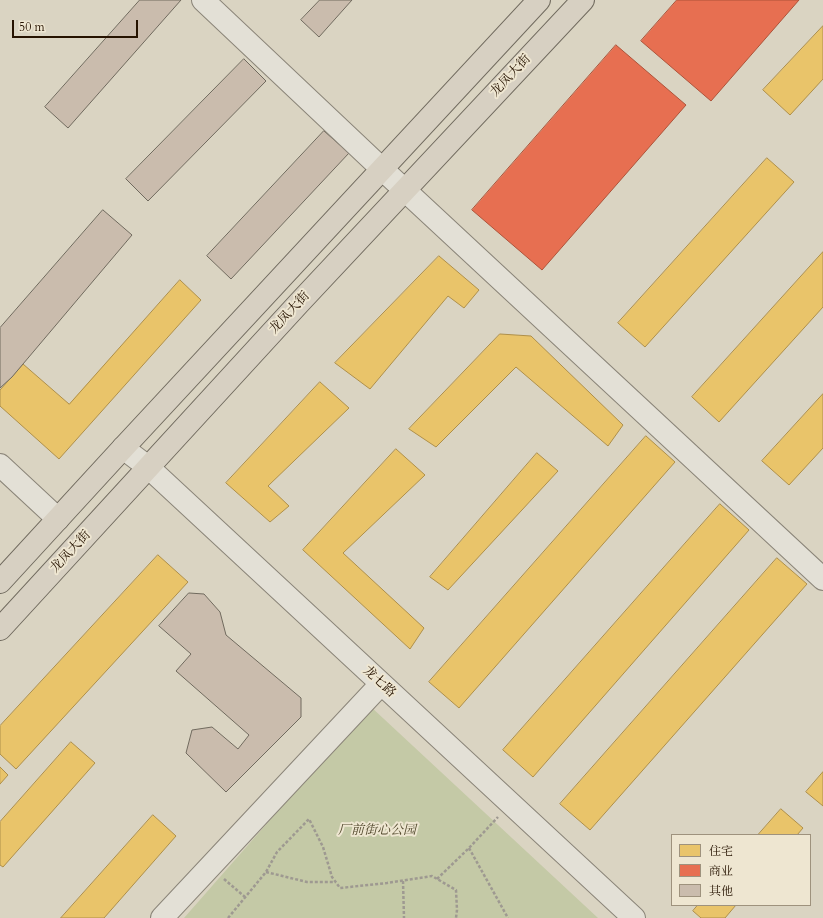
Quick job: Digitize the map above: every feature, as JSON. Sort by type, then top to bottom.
[{"type":"main road","points":[[0,582],[539,0]]},
{"type":"main road","name":"龙凤大街","points":[[0,629],[299,303],[583,0]]},
{"type":"street","points":[[203,0],[382,169],[823,579]]},
{"type":"street","name":"龙七路","points":[[123,448],[148,467],[634,918]]},
{"type":"street","points":[[0,465],[58,519]]},
{"type":"street","points":[[162,918],[381,684]]},
{"type":"path","points":[[437,879],[510,804]]},
{"type":"path","points":[[228,918],[266,872],[277,852],[309,819],[323,847],[332,877],[340,888],[404,881],[432,876],[456,890],[456,918]]},
{"type":"path","points":[[468,848],[508,918]]},
{"type":"path","points":[[210,867],[245,897]]},
{"type":"path","points":[[266,872],[307,882],[336,882]]},
{"type":"path","points":[[404,881],[404,918]]},
{"type":"green space","name":"厂前街心公园","points":[[370,706],[598,918],[184,918]]},
{"type":"building: 住宅","points":[[823,26],[823,79],[790,115],[763,90]]},
{"type":"building: 住宅","points":[[767,158],[794,182],[645,347],[618,323]]},
{"type":"building: 住宅","points":[[823,252],[823,307],[719,422],[692,397]]},
{"type":"building: 住宅","points":[[439,256],[479,290],[464,308],[448,296],[370,389],[335,363]]},
{"type":"building: 住宅","points":[[180,280],[201,300],[59,459],[0,406],[0,390],[23,364],[69,404]]},
{"type":"building: 住宅","points":[[500,334],[531,336],[623,425],[608,446],[516,367],[436,447],[409,429]]},
{"type":"building: 住宅","points":[[320,382],[349,408],[268,486],[289,506],[270,522],[226,483]]},
{"type":"building: 住宅","points":[[823,394],[823,448],[789,485],[762,461]]},
{"type":"building: 住宅","points":[[646,436],[675,462],[459,708],[429,682]]},
{"type":"building: 住宅","points":[[396,449],[425,475],[343,553],[424,628],[410,649],[303,550]]},
{"type":"building: 住宅","points":[[537,453],[558,471],[448,590],[430,577]]},
{"type":"building: 住宅","points":[[720,504],[749,530],[533,777],[503,750]]},
{"type":"building: 住宅","points":[[158,555],[188,582],[16,769],[0,754],[0,726]]},
{"type":"building: 住宅","points":[[777,558],[807,584],[590,830],[560,804]]},
{"type":"building: 住宅","points":[[71,742],[95,763],[3,867],[0,865],[0,822]]},
{"type":"building: 住宅","points":[[0,767],[8,775],[0,784]]},
{"type":"building: 住宅","points":[[823,772],[823,806],[806,792]]},
{"type":"building: 住宅","points":[[781,809],[803,828],[798,834],[759,834]]},
{"type":"building: 住宅","points":[[153,815],[176,836],[104,918],[61,918]]},
{"type":"building: 住宅","points":[[697,906],[735,906],[725,918],[701,918],[693,911]]},
{"type":"building: 商业","points":[[677,0],[799,0],[711,101],[641,41]]},
{"type":"building: 商业","points":[[616,45],[686,105],[542,270],[472,210]]},
{"type":"building: 其他","points":[[140,0],[181,0],[68,128],[45,107]]},
{"type":"building: 其他","points":[[320,0],[352,0],[319,37],[301,20]]},
{"type":"building: 其他","points":[[244,59],[266,81],[148,201],[126,179]]},
{"type":"building: 其他","points":[[324,131],[349,153],[231,279],[207,256]]},
{"type":"building: 其他","points":[[103,210],[132,235],[12,377],[0,388],[0,328]]},
{"type":"building: 其他","points":[[189,593],[204,594],[220,612],[226,635],[301,698],[301,717],[226,792],[186,753],[192,730],[212,727],[238,749],[249,735],[176,671],[191,654],[159,626]]}]
